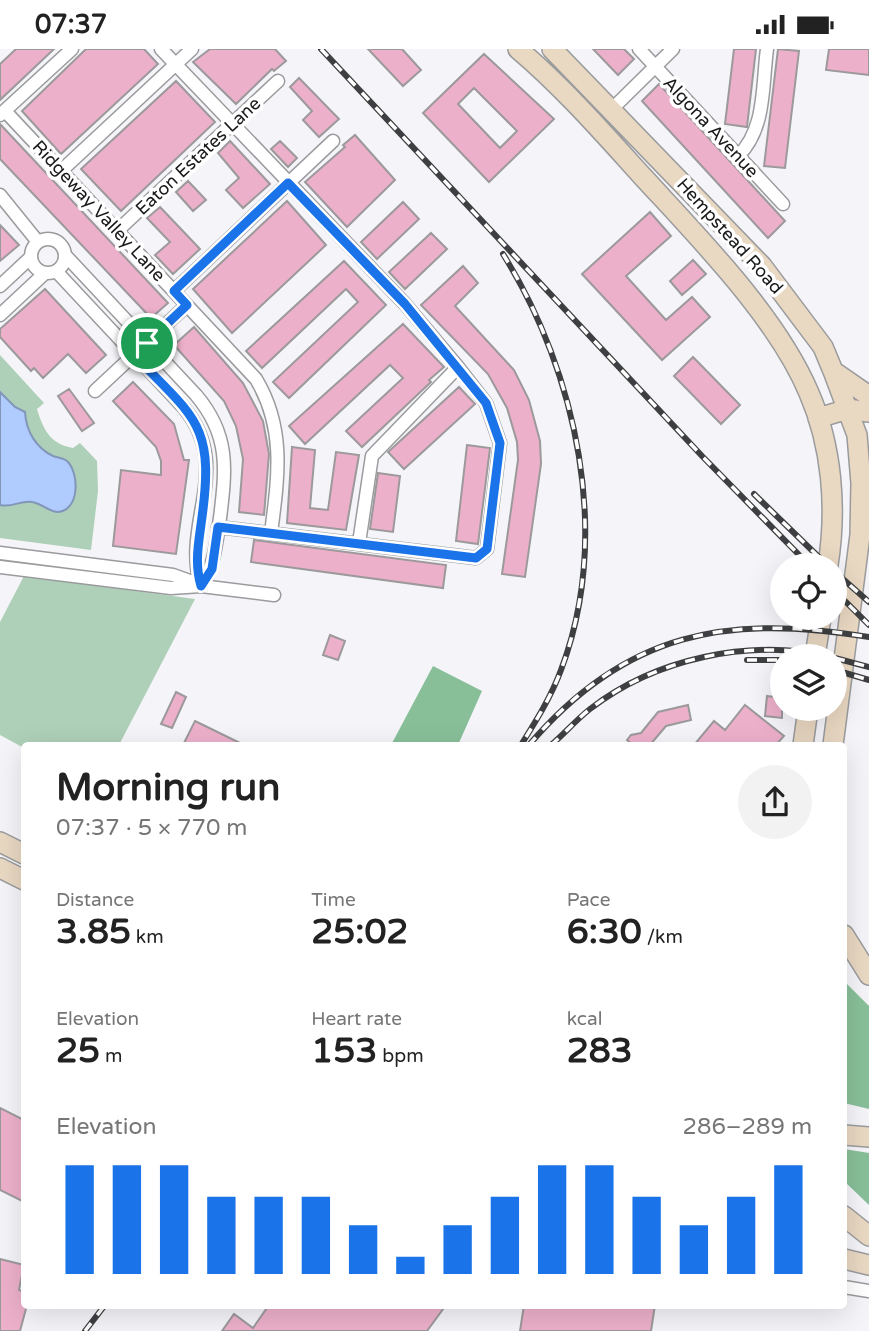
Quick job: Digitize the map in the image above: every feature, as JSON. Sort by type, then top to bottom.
[{"type":"main road","name":"Hempstead Road","points":[[518,49],[595,124],[694,233],[777,335],[808,390],[818,418],[832,496],[829,553]]},
{"type":"main road","name":"Hempstead Road","points":[[552,49],[762,266],[823,347],[833,371],[858,435],[860,534],[833,742]]},
{"type":"main road","points":[[833,371],[869,396]]},
{"type":"main road","points":[[818,418],[848,409],[869,412]]},
{"type":"main road","points":[[803,742],[806,721]]},
{"type":"main road","points":[[0,842],[21,852]]},
{"type":"main road","points":[[0,868],[21,878]]},
{"type":"main road","points":[[847,941],[869,975]]},
{"type":"main road","points":[[847,1135],[869,1137]]},
{"type":"main road","points":[[847,1218],[869,1236]]},
{"type":"main road","points":[[847,1260],[869,1265]]},
{"type":"street","points":[[2,113],[72,49]]},
{"type":"street","points":[[161,49],[405,304],[486,403],[500,443],[487,549],[476,558],[271,533],[219,521],[203,511]]},
{"type":"street","points":[[61,171],[192,49]]},
{"type":"street","name":"Algona Avenue","points":[[639,49],[783,204]]},
{"type":"street","points":[[612,109],[673,49]]},
{"type":"street","points":[[738,156],[750,144],[757,131],[766,49]]},
{"type":"street","name":"Eaton Estates Lane","points":[[117,231],[278,81]]},
{"type":"street","name":"Ridgeway Valley Lane","points":[[2,113],[61,171],[249,371],[272,410],[278,437],[279,464],[271,533]]},
{"type":"street","points":[[174,291],[333,141]]},
{"type":"street","points":[[0,195],[38,243]]},
{"type":"street","points":[[38,243],[54,240],[62,246],[65,255],[211,416],[221,437],[225,461],[219,521],[212,569],[201,586]]},
{"type":"street","points":[[0,286],[31,257],[38,243]]},
{"type":"street","points":[[0,315],[63,265],[65,255]]},
{"type":"street","points":[[31,257],[35,268],[51,272],[134,355],[199,428],[208,460],[195,567],[201,586]]},
{"type":"street","points":[[95,391],[187,305]]},
{"type":"street","points":[[359,543],[372,456],[458,367]]},
{"type":"street","points":[[0,553],[15,562]]},
{"type":"street","points":[[0,567],[15,562],[173,575],[201,586],[274,595]]},
{"type":"street","points":[[847,1287],[869,1291]]},
{"type":"green space","points":[[0,355],[44,403],[37,409],[49,435],[65,446],[73,448],[80,443],[97,461],[98,491],[91,550],[0,538]]},
{"type":"green space","points":[[24,576],[195,599],[121,742],[21,742],[21,746],[0,735],[0,622]]},
{"type":"green space","points":[[433,666],[482,691],[459,742],[393,742]]},
{"type":"green space","points":[[847,984],[869,1006],[869,1109],[847,1104]]},
{"type":"green space","points":[[847,1149],[869,1153],[869,1205],[847,1184]]},
{"type":"water","points":[[0,392],[15,407],[25,412],[30,432],[37,444],[47,453],[67,461],[72,468],[74,498],[65,510],[55,512],[28,502],[0,505]]},
{"type":"building","points":[[16,49],[54,49],[0,100],[0,64]]},
{"type":"building","points":[[86,49],[144,49],[158,64],[61,154],[22,111]]},
{"type":"building","points":[[210,49],[275,49],[286,61],[274,71],[272,69],[236,104],[193,62]]},
{"type":"building","points":[[368,49],[402,49],[421,70],[403,86]]},
{"type":"building","points":[[593,49],[624,49],[634,59],[618,75]]},
{"type":"building","points":[[734,49],[756,49],[747,127],[725,124]]},
{"type":"building","points":[[778,49],[799,51],[785,168],[764,166]]},
{"type":"building","points":[[829,49],[869,49],[869,75],[826,70]]},
{"type":"building","points":[[484,54],[554,119],[489,182],[423,113]],"holes":[[[474,88],[517,131],[500,148],[458,104]]]},
{"type":"building","points":[[299,78],[339,119],[319,137],[303,120],[312,111],[290,87]]},
{"type":"building","points":[[176,81],[215,122],[121,211],[81,169]]},
{"type":"building","points":[[659,84],[785,221],[768,238],[642,101]]},
{"type":"building","points":[[0,124],[168,303],[151,318],[0,159]]},
{"type":"building","points":[[355,135],[395,180],[347,227],[305,182]]},
{"type":"building","points":[[230,141],[270,184],[243,208],[226,190],[239,178],[218,153]]},
{"type":"building","points":[[280,141],[297,158],[288,167],[271,149]]},
{"type":"building","points":[[188,181],[206,200],[193,211],[176,192]]},
{"type":"building","points":[[287,201],[326,245],[232,333],[193,289]]},
{"type":"building","points":[[403,202],[419,219],[377,259],[361,242]]},
{"type":"building","points":[[160,207],[200,249],[173,274],[155,255],[170,242],[147,218]]},
{"type":"building","points":[[650,212],[671,236],[626,276],[666,320],[692,297],[710,317],[662,360],[582,274]]},
{"type":"building","points":[[0,225],[19,245],[0,261]]},
{"type":"building","points":[[431,233],[447,249],[405,289],[389,272]]},
{"type":"building","points":[[693,260],[706,274],[682,295],[670,281]]},
{"type":"building","points":[[344,261],[386,305],[289,398],[273,382],[358,302],[346,289],[262,368],[246,351]]},
{"type":"building","points":[[463,266],[478,283],[455,306],[514,370],[529,400],[540,441],[541,464],[525,577],[502,574],[518,460],[517,442],[507,408],[488,374],[421,305]]},
{"type":"building","points":[[45,289],[106,355],[86,373],[68,354],[43,378],[34,368],[31,371],[0,337],[0,329]]},
{"type":"building","points":[[403,324],[444,367],[362,447],[346,431],[403,378],[390,365],[305,444],[289,426]]},
{"type":"building","points":[[194,327],[243,383],[263,421],[269,454],[264,515],[239,512],[243,459],[236,426],[224,401],[174,345]]},
{"type":"building","points":[[693,357],[740,405],[721,424],[674,376]]},
{"type":"building","points":[[133,382],[174,424],[184,460],[189,460],[176,554],[113,546],[121,470],[161,475],[161,461],[156,447],[113,401]]},
{"type":"building","points":[[459,387],[475,404],[404,469],[388,452]]},
{"type":"building","points":[[69,389],[94,423],[82,431],[58,396]]},
{"type":"building","points":[[467,445],[490,448],[478,544],[456,541]]},
{"type":"building","points":[[292,447],[315,450],[310,508],[328,510],[336,452],[359,455],[346,530],[287,523]]},
{"type":"building","points":[[378,473],[400,476],[393,532],[370,529]]},
{"type":"building","points":[[254,540],[446,565],[443,588],[251,562]]},
{"type":"building","points":[[330,635],[345,641],[338,660],[323,655]]},
{"type":"building","points":[[176,692],[186,697],[172,728],[161,724]]},
{"type":"building","points":[[767,696],[770,696],[770,717],[765,716]]},
{"type":"building","points":[[688,705],[691,720],[666,726],[653,742],[627,740],[631,735],[641,733],[658,712]]},
{"type":"building","points":[[745,705],[784,736],[779,742],[696,742],[714,721],[725,730]]},
{"type":"building","points":[[195,721],[238,742],[184,742]]},
{"type":"building","points":[[0,1108],[21,1118],[21,1200],[0,1190]]},
{"type":"building","points":[[0,1259],[21,1264],[21,1309],[26,1309],[20,1331],[0,1331]]},
{"type":"building","points":[[266,1309],[443,1309],[427,1331],[222,1331],[234,1314],[253,1328]]},
{"type":"building","points":[[523,1309],[654,1309],[651,1331],[520,1331]]},
{"type":"railway","points":[[321,49],[702,456],[797,553]]},
{"type":"railway","points":[[503,254],[529,301],[550,350],[567,402],[579,456],[585,510],[584,565],[576,618],[557,680],[523,742]]},
{"type":"railway","points":[[754,494],[815,553]]},
{"type":"railway","points":[[847,583],[869,602]]},
{"type":"railway","points":[[847,603],[869,625]]},
{"type":"railway","points":[[532,742],[566,707],[603,677],[642,655],[682,640],[725,631],[770,628],[818,630],[869,637]]},
{"type":"railway","points":[[554,742],[585,713],[616,691],[644,677],[673,665],[704,657],[770,650]]},
{"type":"railway","points":[[747,660],[770,660]]},
{"type":"railway","points":[[847,661],[869,667]]},
{"type":"railway","points":[[847,674],[869,680]]},
{"type":"railway","points":[[85,1331],[102,1309]]},
{"type":"route","points":[[288,183],[405,304],[486,403],[500,443],[487,549],[476,558],[218,527],[212,569],[201,586],[195,567],[207,482],[206,451],[195,421],[134,355],[147,343],[187,305],[174,291],[288,183]]}]
